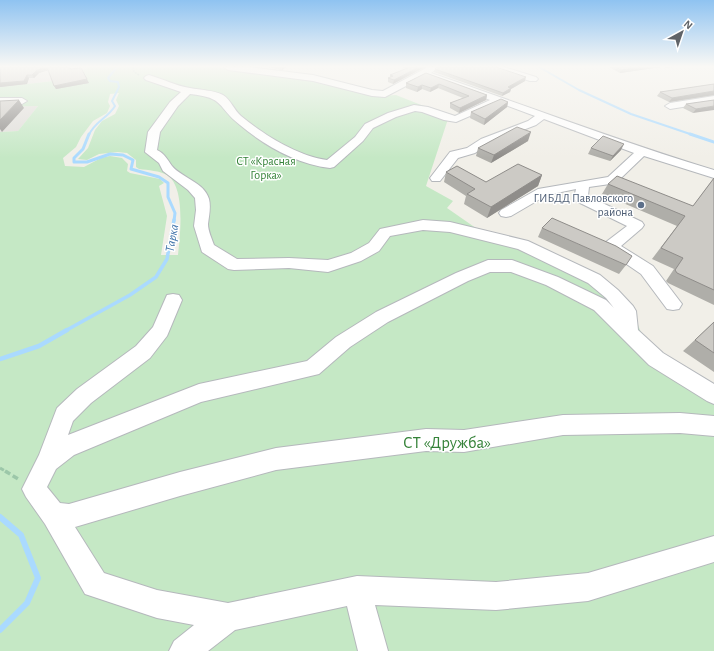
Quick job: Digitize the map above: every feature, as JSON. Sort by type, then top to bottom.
[{"type":"street","points":[[181,97],[174,104],[154,132],[151,152],[164,161],[167,168],[193,187],[202,198],[204,210],[201,226],[207,248],[234,265],[289,263],[328,266],[356,258],[374,247],[385,232],[423,225],[450,227],[523,245],[594,279],[612,294],[627,311],[629,331]]},
{"type":"street","points":[[218,97],[233,114],[261,135],[306,159],[321,164],[330,164],[359,139],[369,126],[392,115],[414,108],[424,109],[448,118],[456,118],[500,99]]},
{"type":"street","points":[[495,97],[642,152],[714,174]]},
{"type":"street","points":[[670,106],[714,99]]},
{"type":"street","points":[[0,101],[22,101]]},
{"type":"street","points":[[436,178],[454,155],[472,151],[485,141],[532,123],[543,115]]},
{"type":"street","points":[[612,180],[642,152]]},
{"type":"street","points":[[673,169],[714,185]]},
{"type":"street","points":[[506,213],[543,192],[583,184],[612,180],[633,189]]},
{"type":"street","points":[[583,184],[581,198],[637,225],[611,246],[647,270],[673,304]]},
{"type":"street","points":[[48,461],[66,447],[199,393],[312,368],[343,342],[382,317],[462,277],[488,266],[512,266],[552,281],[600,305],[629,331],[656,359],[714,395]]},
{"type":"street","points":[[173,300],[161,331],[143,352],[84,396],[64,415],[48,461],[34,489],[54,515],[95,584],[157,604],[228,616],[357,590],[496,596],[588,587],[714,549]]},
{"type":"street","points":[[54,515],[69,516],[180,484],[276,459],[426,440],[464,441],[563,426],[680,423],[714,426]]},
{"type":"street","points":[[357,590],[373,651]]},
{"type":"street","points":[[184,651],[228,616]]},
{"type":"path","points":[[0,468],[34,489]]},
{"type":"shaded area","points":[[38,106],[18,131],[0,132],[0,107]]},
{"type":"green space","name":"СТ «Дружба»","points":[[0,97],[109,97],[108,102],[110,106],[107,113],[93,121],[81,137],[76,147],[63,158],[65,166],[84,167],[101,158],[110,156],[122,158],[128,164],[127,171],[130,173],[160,179],[164,183],[159,186],[167,216],[161,255],[178,255],[180,212],[177,190],[173,181],[167,175],[139,169],[136,167],[136,160],[127,153],[118,152],[99,154],[87,160],[78,159],[88,148],[95,130],[102,121],[115,114],[119,106],[116,100],[117,97],[402,97],[449,116],[426,186],[453,201],[447,208],[483,233],[612,286],[634,315],[644,340],[714,389],[714,651],[0,651],[0,132],[18,131],[38,106],[0,107]]},
{"type":"building","points":[[465,97],[482,97],[460,108],[450,103]]},
{"type":"building","points":[[501,99],[508,102],[485,119],[471,112]]},
{"type":"building","points":[[19,100],[0,120],[0,101]]},
{"type":"building","points":[[714,100],[714,106],[696,109],[686,104]]},
{"type":"building","points":[[517,127],[531,132],[494,155],[478,148]]},
{"type":"building","points":[[603,136],[624,144],[613,156],[591,148]]},
{"type":"building","points":[[518,164],[542,175],[491,207],[467,194],[475,189],[446,172],[457,166],[486,182]]},
{"type":"building","points":[[617,176],[693,206],[714,178],[714,290],[677,273],[675,270],[683,258],[661,248],[685,216],[608,184]]},
{"type":"building","points":[[552,218],[616,246],[632,256],[626,265],[542,228]]},
{"type":"building","points":[[714,322],[714,353],[695,340]]},
{"type":"waterway","name":"Тарка","points":[[89,135],[94,127],[109,114],[115,106],[112,101],[114,97]]},
{"type":"waterway","points":[[595,97],[631,114],[693,135]]},
{"type":"waterway","name":"Тарка","points":[[89,134],[83,149],[74,158],[74,162],[87,162],[110,154],[123,155],[133,160],[131,169],[159,177],[168,183],[168,197],[175,213],[174,221]]},
{"type":"waterway","points":[[693,135],[714,142]]},
{"type":"waterway","name":"Тарка","points":[[65,331],[130,295],[156,277],[167,259],[174,220]]},
{"type":"waterway","name":"Тарка","points":[[0,359],[39,346],[67,330]]},
{"type":"waterway","name":"Тарка","points":[[0,517],[21,535],[38,578],[27,603],[0,630]]},
{"type":"place","name":"ГИБДД Павловского района","points":[[641,205]]},
{"type":"park label","name":"СТ «Красная Горка»","points":[[266,168]]}]
